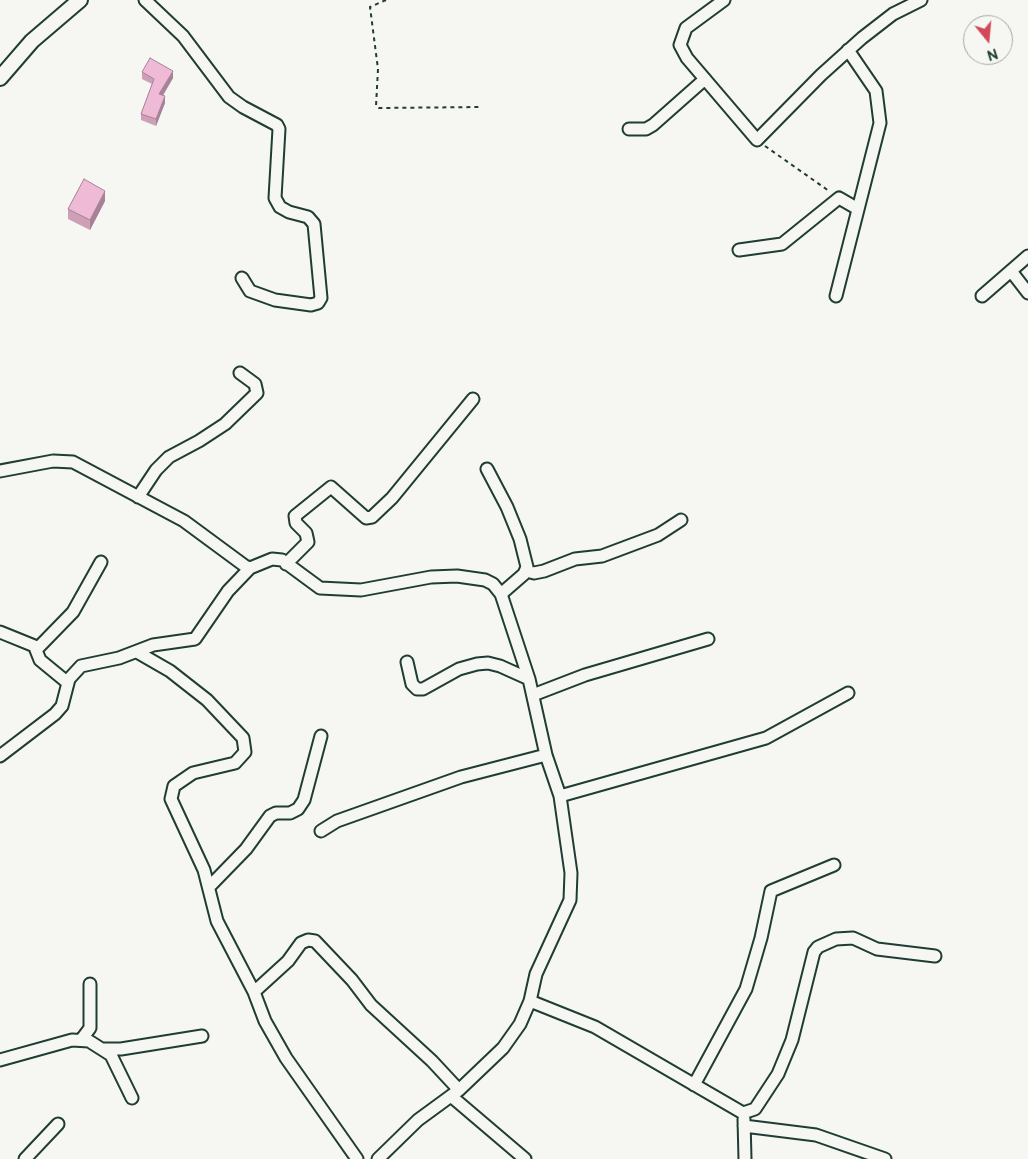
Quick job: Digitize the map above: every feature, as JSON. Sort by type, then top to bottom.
[{"type":"street","points":[[0,78],[9,70],[32,41],[80,0]]},
{"type":"street","points":[[145,0],[184,36],[228,97],[243,108],[277,125],[275,198],[280,207],[289,212],[308,217],[314,224],[321,298],[318,303],[311,305],[275,300],[250,291],[242,278]]},
{"type":"street","points":[[724,0],[686,28],[680,40],[680,45],[687,58],[757,140],[848,50],[893,14],[921,0]]},
{"type":"street","points":[[836,296],[880,123],[876,91],[848,50]]},
{"type":"street","points":[[629,129],[646,129],[653,125],[705,79]]},
{"type":"street","points":[[740,250],[782,244],[839,198],[858,210]]},
{"type":"street","points":[[982,296],[1028,256]]},
{"type":"street","points":[[1011,271],[1028,293]]},
{"type":"street","points":[[138,497],[156,470],[169,457],[225,424],[257,393],[255,384],[240,373]]},
{"type":"street","points":[[286,564],[308,542],[306,533],[296,523],[295,516],[331,487],[366,518],[372,518],[392,498],[473,398]]},
{"type":"street","points":[[0,470],[64,460],[73,462],[184,521],[250,568]]},
{"type":"street","points":[[487,470],[508,507],[526,562],[526,571],[501,594]]},
{"type":"street","points":[[526,571],[534,573],[575,559],[602,556],[658,535],[681,520]]},
{"type":"street","points":[[1,754],[55,714],[62,706],[68,683],[81,666],[137,652],[153,645],[195,639],[228,591],[250,568],[272,559],[282,560],[320,588],[361,590],[431,577],[457,576],[486,580],[493,584],[501,594],[529,679],[546,754],[560,796],[572,873],[570,900],[536,974],[530,1001],[520,1024],[503,1048],[455,1093],[418,1120],[378,1159]]},
{"type":"street","points":[[68,683],[40,660],[37,653],[38,647],[73,612],[101,562]]},
{"type":"street","points":[[0,632],[38,647]]},
{"type":"street","points":[[533,695],[585,675],[708,639]]},
{"type":"street","points":[[137,652],[170,671],[207,700],[243,738],[246,752],[235,762],[193,773],[174,786],[171,799],[210,886],[216,921],[254,992],[265,1021],[286,1058],[357,1159]]},
{"type":"street","points":[[407,662],[412,684],[417,689],[423,689],[459,669],[477,664],[500,666],[529,679]]},
{"type":"street","points":[[560,796],[766,738],[848,693]]},
{"type":"street","points":[[210,886],[246,849],[270,816],[276,812],[290,812],[298,809],[304,800],[321,736]]},
{"type":"street","points":[[321,831],[337,821],[461,777],[546,754]]},
{"type":"street","points":[[694,1085],[746,989],[764,928],[771,890],[834,865]]},
{"type":"street","points":[[530,1001],[595,1027],[743,1112],[756,1109],[778,1074],[792,1040],[814,952],[818,947],[836,939],[853,938],[877,949],[935,956]]},
{"type":"street","points":[[254,992],[288,961],[301,943],[308,940],[315,941],[352,980],[377,1011],[432,1061],[455,1093],[524,1159]]},
{"type":"street","points":[[81,1040],[90,1028],[90,984]]},
{"type":"street","points":[[103,1049],[122,1049],[202,1036]]},
{"type":"street","points":[[0,1060],[81,1040],[89,1041],[103,1049],[116,1062],[132,1098]]},
{"type":"street","points":[[743,1112],[745,1159]]},
{"type":"street","points":[[25,1159],[58,1124]]},
{"type":"street","points":[[744,1126],[816,1135],[884,1159]]},
{"type":"path","points":[[386,0],[370,7],[378,69],[376,106],[482,107]]},
{"type":"path","points":[[757,140],[839,198]]},
{"type":"building","points":[[150,58],[173,71],[159,94],[165,96],[156,119],[141,114],[154,79],[142,72]]},
{"type":"building","points":[[84,179],[105,191],[90,220],[68,209]]}]
